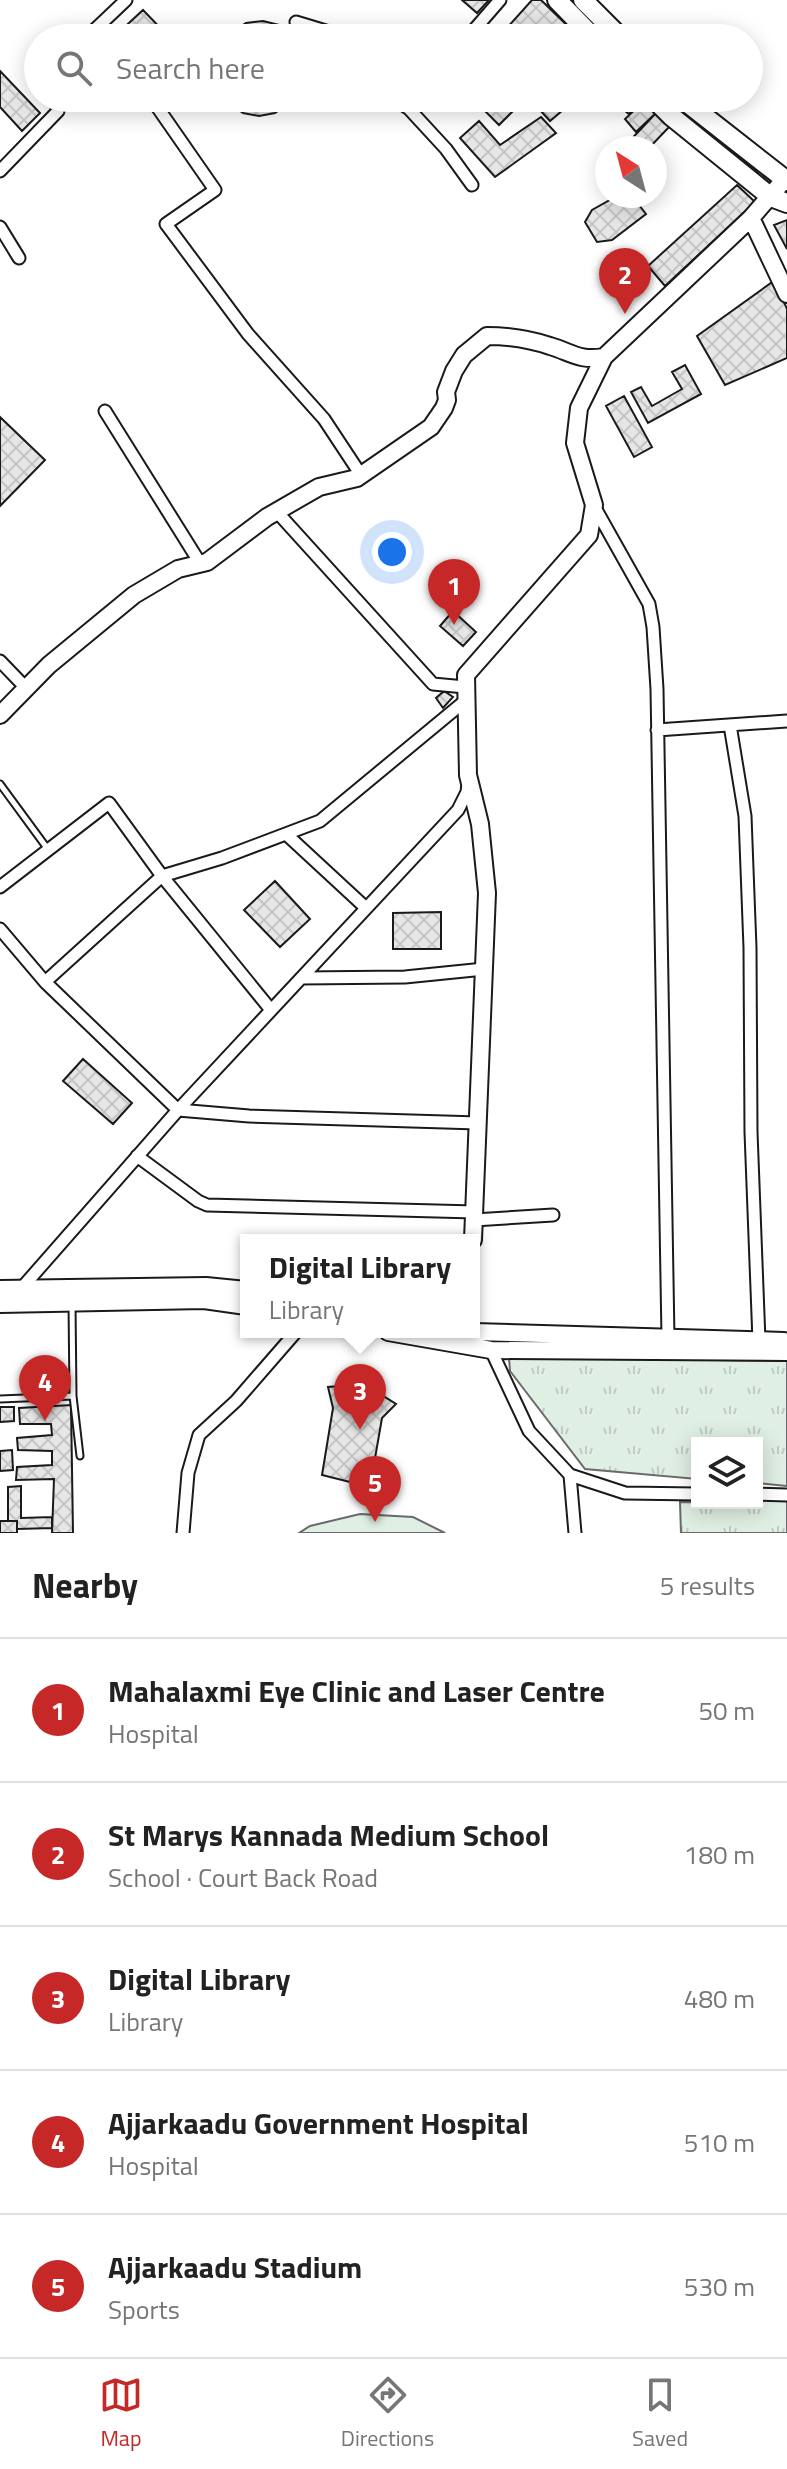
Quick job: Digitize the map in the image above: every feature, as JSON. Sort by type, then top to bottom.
[{"type":"main road","points":[[557,0],[580,24]]},
{"type":"main road","points":[[583,0],[607,24]]},
{"type":"main road","points":[[667,112],[779,200]]},
{"type":"main road","points":[[699,112],[785,181]]},
{"type":"street","points":[[101,24],[126,0]]},
{"type":"street","points":[[479,24],[500,0]]},
{"type":"street","points":[[296,22],[303,24]]},
{"type":"street","points":[[0,171],[57,112]]},
{"type":"street","points":[[161,112],[215,190],[166,224],[248,334],[324,419],[361,475]]},
{"type":"street","points":[[416,112],[472,185]]},
{"type":"street","points":[[668,1338],[653,627],[649,604],[594,505],[575,443],[579,408],[604,357],[751,218],[779,200],[785,181]]},
{"type":"street","points":[[751,218],[787,294]]},
{"type":"street","points":[[0,227],[19,258]]},
{"type":"street","points":[[0,715],[49,665],[134,595],[178,569],[200,563],[319,487],[361,475],[431,427],[444,408],[454,371],[464,355],[487,336],[513,336],[586,360],[604,357]]},
{"type":"street","points":[[105,411],[200,563]]},
{"type":"street","points":[[12,1299],[178,1110],[458,810],[467,792],[466,675],[589,535],[594,505]]},
{"type":"street","points":[[277,512],[433,684],[465,694]]},
{"type":"street","points":[[0,661],[26,688]]},
{"type":"street","points":[[45,982],[162,876],[320,821],[465,694]]},
{"type":"street","points":[[657,730],[787,721]]},
{"type":"street","points":[[730,725],[745,816],[750,948],[751,1132],[759,1341]]},
{"type":"street","points":[[468,775],[480,824],[487,893],[473,1234]]},
{"type":"street","points":[[0,887],[109,803],[162,876],[271,1010]]},
{"type":"street","points":[[286,834],[366,908]]},
{"type":"street","points":[[0,929],[45,982],[178,1110],[277,1117],[478,1123]]},
{"type":"street","points":[[301,978],[405,977],[484,969]]},
{"type":"street","points":[[137,1156],[207,1205],[474,1216],[553,1215]]},
{"type":"street","points":[[12,1299],[206,1286],[240,1289]]},
{"type":"street","points":[[0,1289],[12,1299],[72,1303],[204,1300],[240,1305]]},
{"type":"street","points":[[480,1332],[787,1341]]},
{"type":"street","points":[[480,1334],[491,1350],[529,1431],[570,1475],[625,1493],[691,1494]]},
{"type":"street","points":[[183,1533],[188,1473],[199,1435],[236,1401],[291,1338]]},
{"type":"street","points":[[422,1338],[491,1350],[787,1352]]},
{"type":"street","points":[[570,1475],[575,1533]]},
{"type":"street","points":[[763,1494],[787,1495]]},
{"type":"lane","points":[[0,784],[48,850]]},
{"type":"lane","points":[[72,1303],[73,1396],[80,1456]]},
{"type":"lane","points":[[0,1399],[73,1396]]},
{"type":"green space","points":[[509,1357],[787,1361],[787,1486],[763,1484],[763,1437],[691,1437],[691,1478],[585,1469],[510,1371]]},
{"type":"green space","points":[[787,1499],[787,1533],[681,1533],[680,1502],[691,1502],[691,1509],[763,1509],[763,1500]]},
{"type":"green space","points":[[360,1514],[413,1517],[445,1533],[299,1533],[310,1526]]},
{"type":"building","points":[[462,0],[489,0],[477,13]]},
{"type":"building","points":[[532,0],[541,0],[566,24],[511,24]]},
{"type":"building","points":[[143,10],[156,24],[128,24]]},
{"type":"building","points":[[263,21],[275,24],[244,24]]},
{"type":"building","points":[[0,71],[24,96],[24,112],[40,113],[22,131],[0,107]]},
{"type":"building","points":[[242,112],[276,112],[259,116]]},
{"type":"building","points":[[486,112],[512,112],[499,125]]},
{"type":"building","points":[[542,112],[561,112],[550,121]]},
{"type":"building","points":[[632,112],[656,113],[636,132],[625,119]]},
{"type":"building","points":[[656,113],[670,126],[660,136],[634,136]]},
{"type":"building","points":[[541,117],[556,133],[495,177],[460,138],[479,121],[500,145]]},
{"type":"building","points":[[737,185],[755,202],[665,286],[648,266]]},
{"type":"building","points":[[641,208],[646,214],[612,240],[597,242],[585,222],[592,210]]},
{"type":"building","points":[[787,220],[787,249],[774,225]]},
{"type":"building","points":[[775,280],[787,309],[787,358],[725,385],[697,336]]},
{"type":"building","points":[[685,365],[701,394],[648,423],[631,392],[641,387],[652,406],[682,389],[672,372]]},
{"type":"building","points":[[624,396],[652,447],[634,457],[606,406]]},
{"type":"building","points":[[0,417],[45,460],[0,506]]},
{"type":"building","points":[[453,611],[476,632],[463,646],[440,626]]},
{"type":"building","points":[[444,691],[453,697],[443,708],[436,698]]},
{"type":"building","points":[[275,881],[310,919],[280,947],[244,910]]},
{"type":"building","points":[[441,912],[441,949],[393,949],[393,913]]},
{"type":"building","points":[[83,1059],[132,1103],[113,1124],[63,1081]]},
{"type":"building","points":[[354,1385],[372,1389],[396,1404],[382,1418],[370,1487],[322,1475],[333,1408],[328,1387]]},
{"type":"building","points":[[71,1405],[73,1533],[52,1533],[54,1479],[16,1480],[17,1467],[52,1465],[52,1451],[18,1450],[17,1438],[52,1435],[51,1424],[20,1424],[19,1408]]},
{"type":"building","points":[[0,1407],[14,1407],[14,1421],[0,1422]]},
{"type":"building","points":[[12,1450],[13,1470],[0,1471],[0,1451]]},
{"type":"building","points":[[21,1486],[21,1518],[52,1517],[52,1528],[17,1529],[17,1521],[8,1521],[8,1487]]},
{"type":"building","points":[[0,1521],[17,1521],[17,1533],[0,1533]]},
{"type":"place","name":"St Marys Kannada Medium School","points":[[625,314]]},
{"type":"place","name":"Mahalaxmi Eye Clinic and Laser Centre","points":[[454,625]]},
{"type":"place","name":"Ajjarkaadu Government Hospital","points":[[45,1421]]},
{"type":"place","name":"Digital Library","points":[[360,1430]]},
{"type":"place","name":"Ajjarkaadu Stadium","points":[[375,1522]]}]
